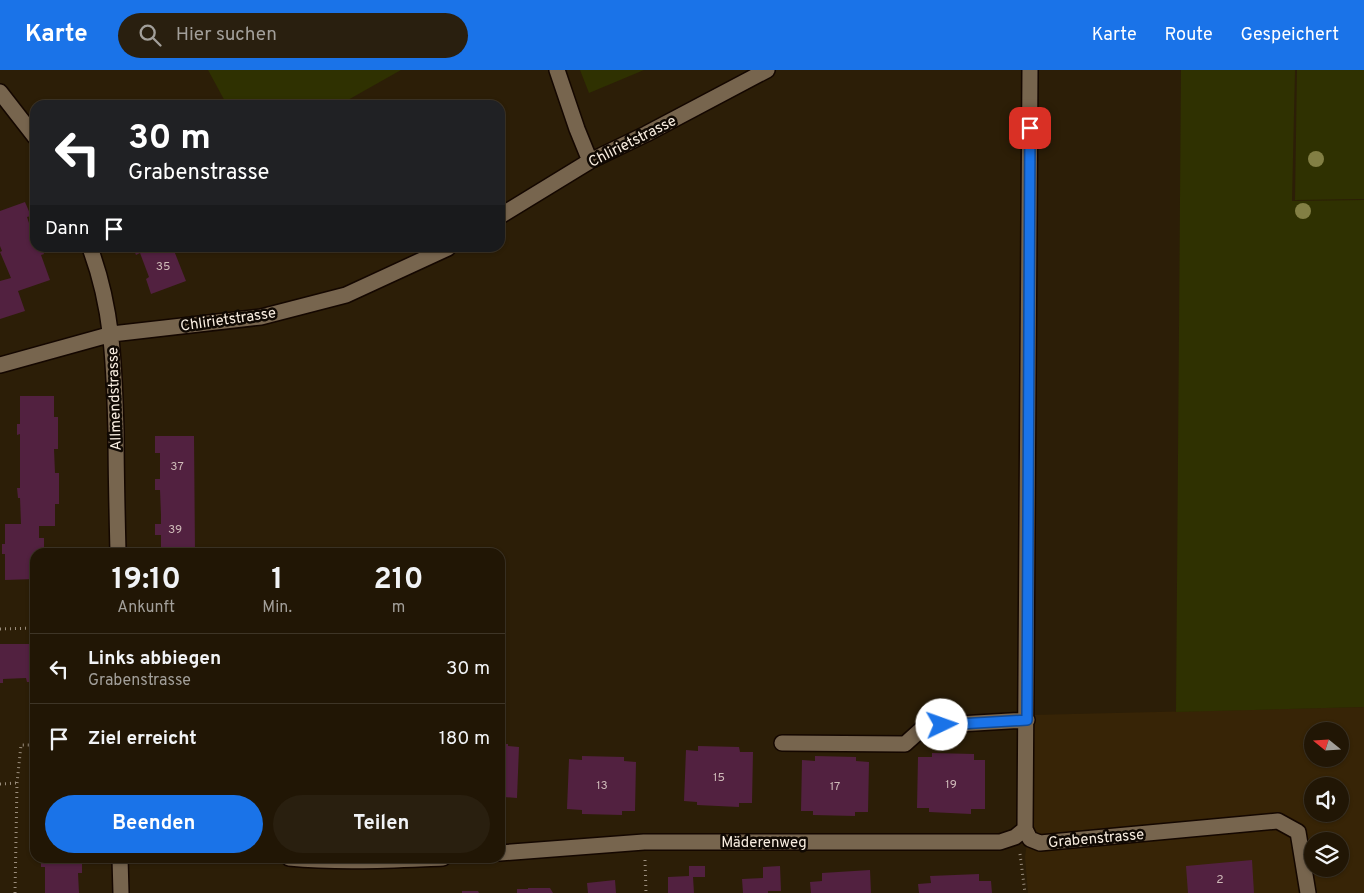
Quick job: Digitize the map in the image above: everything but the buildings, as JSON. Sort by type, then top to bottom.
[{"type":"street","points":[[557,70],[590,161]]},
{"type":"street","name":"Chlirietstrasse","points":[[505,213],[590,161],[646,134],[767,70]]},
{"type":"street","points":[[1020,833],[1027,720],[1030,70]]},
{"type":"street","points":[[0,92],[30,131]]},
{"type":"street","name":"Allmendstrasse","points":[[92,252],[99,272],[112,334],[118,548]]},
{"type":"street","name":"Chlirietstrasse","points":[[0,365],[112,334],[261,317],[346,295],[439,252]]},
{"type":"street","points":[[782,743],[905,744],[925,726],[1027,720]]},
{"type":"street","name":"Grabenstrasse","points":[[1020,833],[1040,843],[1278,821],[1298,832],[1308,893]]},
{"type":"street","name":"Mäderenweg","points":[[505,853],[644,842],[1000,842],[1020,833]]},
{"type":"street","points":[[120,863],[121,893]]},
{"type":"path","points":[[0,629],[30,628]]},
{"type":"path","points":[[15,893],[21,745],[30,745]]},
{"type":"path","points":[[0,784],[18,783]]},
{"type":"path","points":[[1020,833],[1025,893]]},
{"type":"path","points":[[644,842],[646,893]]},
{"type":"shaded area","points":[[208,70],[401,70],[348,100],[224,100]]},
{"type":"shaded area","points":[[580,70],[644,70],[589,93]]},
{"type":"shaded area","points":[[1181,70],[1295,70],[1292,201],[1364,200],[1364,707],[1176,712]]},
{"type":"shaded area","points":[[1297,70],[1364,70],[1364,199],[1295,200]]},
{"type":"shaded area","points":[[1364,707],[1364,893],[1028,893],[1025,857],[1033,798],[1032,715]]},
{"type":"route","points":[[942,725],[1027,720],[1030,128]]}]
